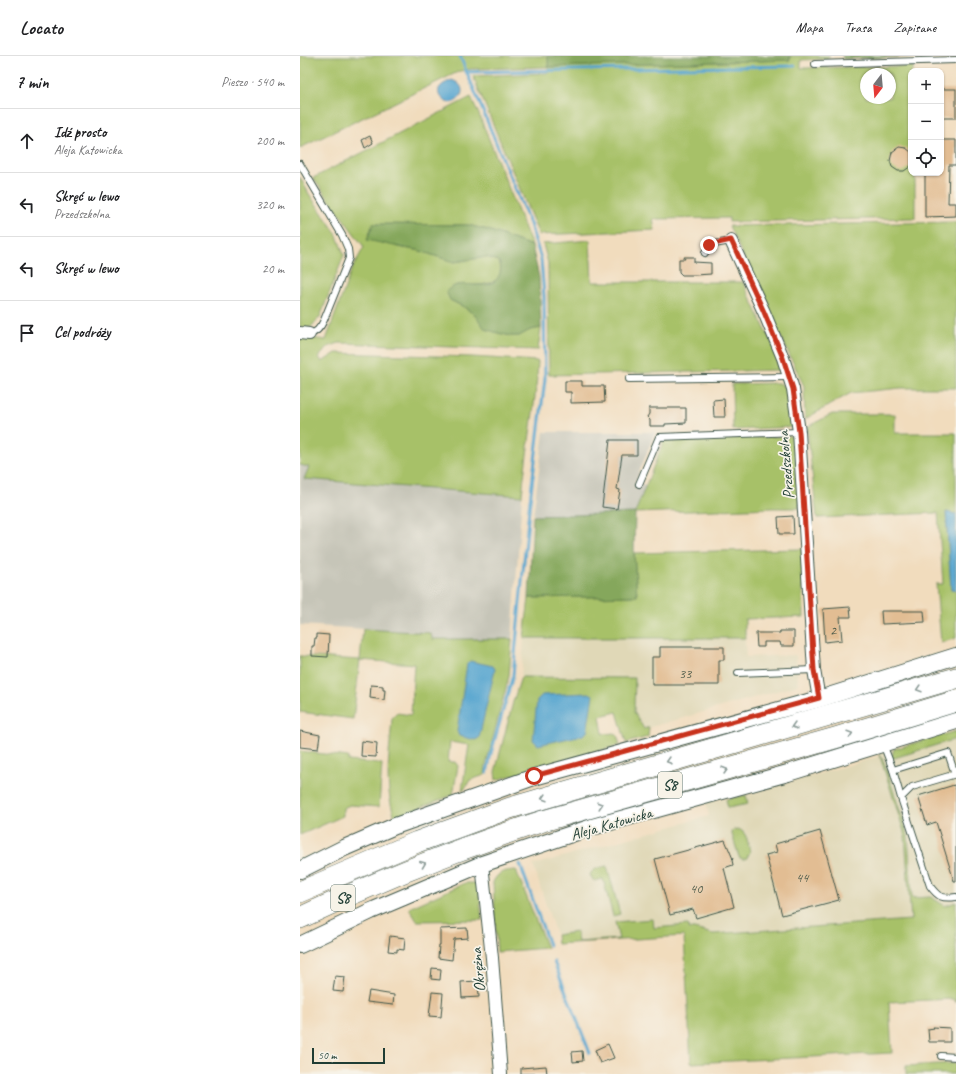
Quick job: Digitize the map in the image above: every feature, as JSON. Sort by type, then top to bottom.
[{"type":"highway","name":"S8","points":[[300,892],[417,842],[510,808],[956,678]]},
{"type":"highway","name":"S8","points":[[300,918],[387,878],[499,836],[835,738],[956,701]]},
{"type":"street","name":"Przedszkolna","points":[[731,240],[767,318],[783,358],[793,389],[799,432],[814,670],[819,698]]},
{"type":"street","points":[[300,870],[344,848],[395,826],[534,776],[819,698],[956,656]]},
{"type":"street","name":"Aleja Katowicka","points":[[300,945],[371,911],[482,864],[592,827],[788,773],[956,722]]},
{"type":"street","name":"Okrężna","points":[[482,864],[492,958],[501,1074]]},
{"type":"lane","points":[[814,64],[833,59],[956,60]]},
{"type":"lane","points":[[300,164],[342,235],[348,249],[349,258],[324,320],[314,334],[305,334]]},
{"type":"lane","points":[[705,254],[709,245],[731,240]]},
{"type":"lane","points":[[629,379],[788,376]]},
{"type":"lane","points":[[639,484],[659,436],[799,432]]},
{"type":"lane","points":[[738,673],[814,670]]},
{"type":"lane","points":[[883,744],[893,770],[930,886],[937,895],[947,898],[956,897]]},
{"type":"lane","points":[[893,770],[948,753],[956,774],[912,787],[901,798]]},
{"type":"lane","points":[[941,1056],[956,1057]]},
{"type":"shaded area","points":[[544,432],[655,432],[635,483],[647,485],[635,513],[533,516]]},
{"type":"shaded area","points":[[300,465],[310,466],[305,479],[522,496],[512,639],[432,639],[431,633],[300,625]]},
{"type":"shaded area","points":[[524,638],[745,638],[746,657],[796,655],[798,685],[644,729],[634,712],[634,678],[521,677]]},
{"type":"shaded area","points":[[956,731],[956,917],[557,944],[556,935],[533,865],[709,816],[706,802],[746,795],[880,756],[879,753]]},
{"type":"green space","points":[[300,56],[548,56],[549,67],[790,60],[790,56],[830,56],[827,59],[801,60],[801,68],[913,66],[913,68],[908,68],[908,176],[915,176],[915,218],[729,222],[729,218],[653,219],[655,230],[539,235],[473,76],[548,73],[548,67],[471,69],[460,71],[300,148]]},
{"type":"green space","points":[[548,56],[790,56],[790,60],[548,67]]},
{"type":"green space","points":[[842,56],[956,56],[843,59]]},
{"type":"green space","points":[[471,97],[532,246],[488,230],[468,225],[373,224],[367,239],[417,250],[454,262],[486,257],[499,261],[501,270],[499,277],[495,281],[480,285],[456,285],[450,300],[464,307],[475,315],[485,328],[498,333],[519,336],[530,330],[541,328],[538,350],[339,343],[328,347],[319,357],[322,362],[336,353],[473,357],[538,361],[522,496],[304,479],[309,467],[300,465],[300,337],[326,340],[351,271],[364,247],[313,178]]},
{"type":"green space","points":[[300,177],[309,194],[336,233],[344,255],[320,317],[310,328],[300,327]]},
{"type":"green space","points":[[956,222],[956,388],[901,388],[851,393],[805,419],[804,386],[729,226]]},
{"type":"green space","points":[[373,224],[468,225],[488,230],[532,246],[539,277],[541,328],[530,330],[519,336],[511,336],[485,329],[475,315],[464,307],[450,300],[446,291],[456,285],[482,285],[493,282],[497,279],[501,267],[499,261],[486,257],[454,262],[417,250],[367,240]]},
{"type":"green space","points":[[590,240],[592,282],[743,282],[774,348],[782,370],[549,375],[548,263],[543,244]]},
{"type":"green space","points":[[779,383],[787,388],[793,427],[733,430],[732,384]]},
{"type":"green space","points":[[832,414],[895,414],[895,433],[956,433],[956,514],[946,512],[951,589],[956,590],[956,638],[941,643],[936,584],[943,584],[938,513],[817,518],[807,427]]},
{"type":"green space","points":[[791,436],[796,440],[800,508],[635,513],[664,440]]},
{"type":"green space","points":[[635,513],[634,553],[637,596],[529,598],[533,516]]},
{"type":"green space","points":[[802,549],[804,617],[745,619],[745,638],[524,638],[529,598],[637,596],[634,553]]},
{"type":"green space","points":[[363,629],[431,633],[432,639],[512,639],[509,676],[486,765],[485,775],[470,780],[464,790],[462,790],[469,745],[450,742],[448,762],[455,762],[458,766],[453,795],[395,817],[391,805],[388,781],[392,718],[397,713],[411,715],[414,664],[360,660]]},
{"type":"green space","points":[[300,656],[360,660],[353,719],[300,712]]},
{"type":"green space","points":[[521,677],[635,678],[634,712],[644,729],[649,727],[648,737],[626,743],[617,712],[600,716],[603,734],[614,733],[617,735],[620,745],[496,780],[495,772]]},
{"type":"green space","points":[[956,731],[956,739],[891,759],[894,749]]},
{"type":"green space","points":[[300,751],[348,757],[348,761],[382,764],[379,807],[350,805],[343,808],[343,816],[300,835]]},
{"type":"green space","points":[[879,753],[884,762],[908,835],[912,898],[931,897],[945,906],[956,902],[956,1002],[953,999],[889,1002],[892,1053],[691,1063],[684,936],[557,944],[556,935],[576,932],[578,942],[619,939],[615,922],[653,919],[654,928],[688,925],[689,929],[713,934],[911,920],[905,835]]},
{"type":"green space","points":[[746,795],[748,804],[728,808],[726,799]]},
{"type":"green space","points":[[737,829],[743,832],[748,841],[750,852],[746,859],[739,857],[731,831]]},
{"type":"green space","points":[[607,866],[620,914],[613,916],[603,879],[594,881],[590,875],[595,870]]},
{"type":"green space","points":[[516,870],[547,948],[497,952],[493,882],[502,872]]},
{"type":"green space","points":[[465,883],[475,883],[479,888],[482,920],[417,921],[409,908]]},
{"type":"green space","points":[[953,1063],[956,1065],[956,1074],[906,1074],[906,1066]]},
{"type":"water","points":[[452,80],[458,83],[462,91],[461,96],[455,102],[451,103],[446,102],[438,92],[442,85]]},
{"type":"water","points":[[946,512],[956,514],[956,590],[951,589]]},
{"type":"water","points":[[470,661],[493,666],[495,669],[479,738],[475,740],[459,736],[457,731],[467,664]]},
{"type":"water","points":[[589,693],[593,695],[587,732],[583,735],[538,745],[533,740],[537,700],[542,695]]},
{"type":"building","points":[[944,89],[956,89],[956,118],[944,118]]},
{"type":"building","points":[[370,136],[373,143],[365,148],[362,140]]},
{"type":"building","points":[[944,140],[956,140],[956,165],[949,165],[948,203],[956,203],[956,216],[925,217],[925,176],[944,176]]},
{"type":"building","points":[[899,147],[908,150],[908,168],[904,171],[898,171],[892,167],[890,161],[892,152]]},
{"type":"building","points":[[684,257],[694,257],[694,262],[711,263],[711,274],[682,275],[679,272],[679,259],[685,259]]},
{"type":"building","points":[[565,381],[582,381],[582,386],[604,386],[605,402],[571,403],[571,392],[565,392]]},
{"type":"building","points":[[724,399],[725,417],[714,417],[713,400]]},
{"type":"building","points":[[649,408],[686,408],[686,423],[665,424],[665,426],[650,426],[650,420],[647,417],[649,414]]},
{"type":"building","points":[[610,440],[637,440],[637,455],[622,455],[617,489],[620,490],[617,509],[602,507]]},
{"type":"building","points":[[793,516],[794,534],[779,534],[778,517]]},
{"type":"building","points":[[850,607],[851,617],[840,617],[842,640],[825,642],[823,609]]},
{"type":"building","points":[[881,611],[924,611],[925,622],[882,624]]},
{"type":"building","points":[[780,631],[794,631],[794,646],[781,646],[780,642],[764,642],[764,647],[757,647],[756,633],[780,633]]},
{"type":"building","points":[[317,634],[329,635],[328,657],[312,656],[312,646],[314,646]]},
{"type":"building","points":[[660,647],[724,647],[724,660],[719,660],[719,685],[652,685],[652,657],[660,657]]},
{"type":"building","points":[[371,685],[383,686],[383,690],[385,690],[384,700],[370,698]]},
{"type":"building","points":[[300,731],[320,735],[318,749],[300,747]]},
{"type":"building","points":[[362,741],[377,743],[376,757],[361,756]]},
{"type":"building","points":[[954,785],[956,790],[956,881],[954,881],[936,822],[927,825],[918,796]]},
{"type":"building","points":[[820,831],[839,900],[782,915],[766,855],[777,852],[775,844]]},
{"type":"building","points":[[725,840],[733,859],[733,865],[724,868],[734,907],[696,918],[693,909],[670,915],[655,859]]},
{"type":"building","points":[[467,928],[468,938],[454,939],[452,960],[438,958],[440,929]]},
{"type":"building","points":[[390,936],[405,938],[404,950],[397,949],[397,952],[388,951]]},
{"type":"building","points":[[432,968],[441,969],[440,980],[431,979]]},
{"type":"building","points":[[335,976],[345,977],[343,992],[333,991]]},
{"type":"building","points":[[478,981],[479,997],[462,998],[461,982]]},
{"type":"building","points":[[369,991],[394,995],[393,1005],[367,1002]]},
{"type":"building","points":[[432,992],[443,993],[441,1017],[429,1016]]},
{"type":"building","points":[[933,1027],[950,1028],[950,1042],[929,1042],[928,1029],[934,1028]]},
{"type":"building","points":[[608,1044],[614,1058],[600,1063],[595,1050]]},
{"type":"building","points":[[582,1051],[583,1061],[573,1062],[572,1052]]},
{"type":"building","points":[[546,1066],[547,1074],[521,1074],[521,1068]]},
{"type":"waterway","points":[[460,56],[530,224],[541,259],[544,296],[545,379],[529,509],[513,675],[491,753],[487,773]]},
{"type":"waterway","points":[[466,72],[795,66]]},
{"type":"waterway","points":[[520,864],[549,945]]},
{"type":"waterway","points":[[554,962],[590,1053]]},
{"type":"route","points":[[534,776],[819,698],[814,670],[799,432],[793,389],[783,358],[764,312],[731,240],[709,245]]}]
